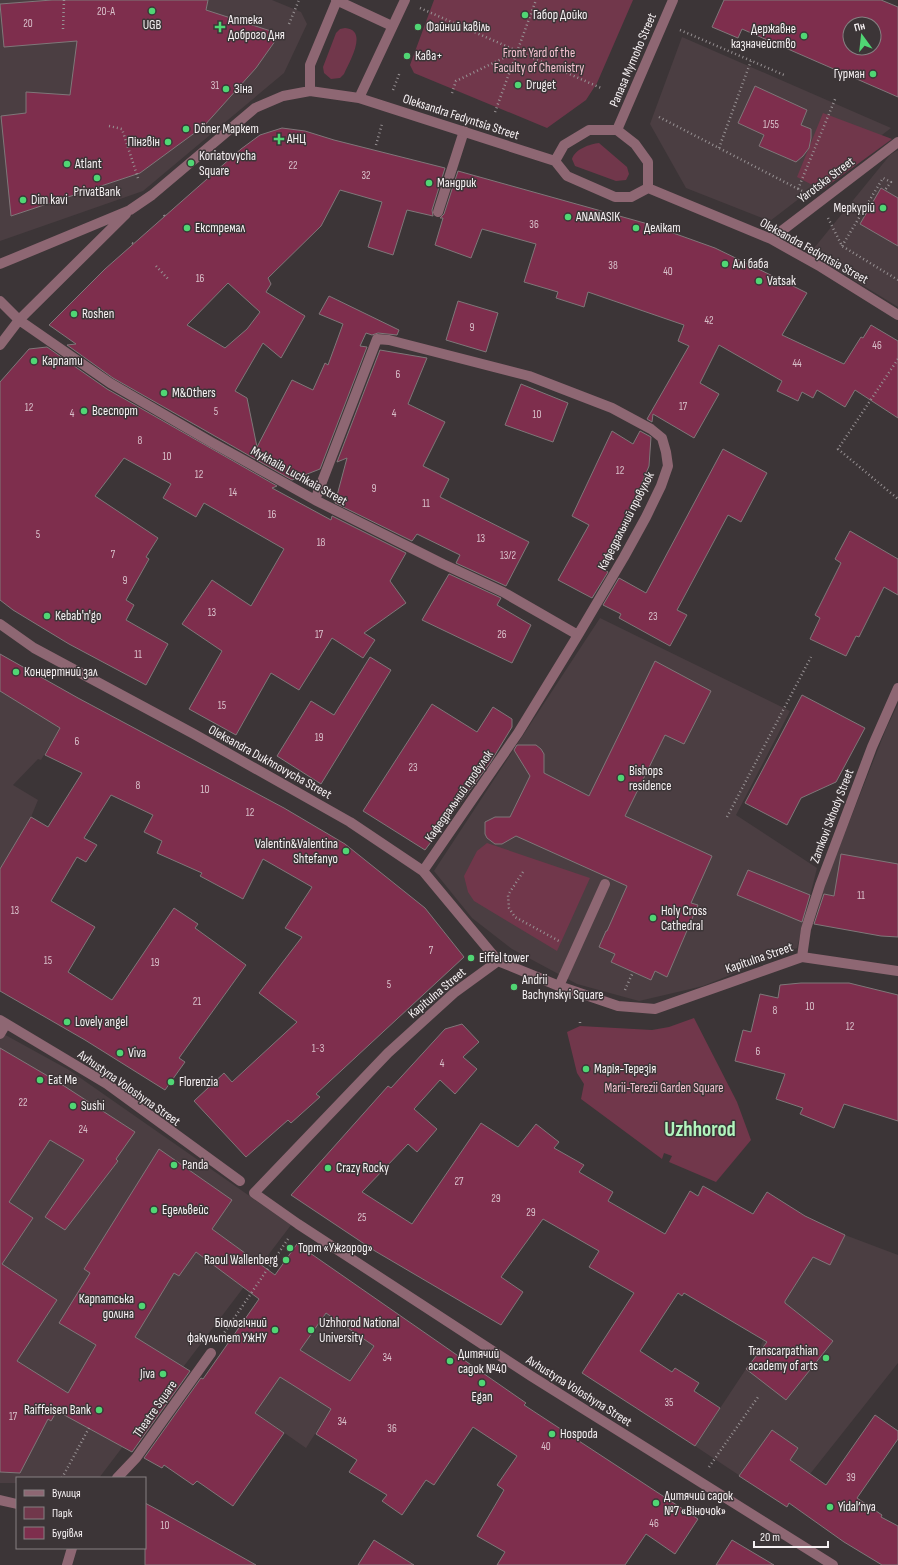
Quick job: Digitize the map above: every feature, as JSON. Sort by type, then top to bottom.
[{"type":"street","points":[[0,345],[20,320],[130,210],[152,194],[255,108],[283,96],[310,91],[310,65],[336,0],[392,26]]},
{"type":"street","points":[[359,98],[405,0]]},
{"type":"street","name":"Panasa Myrnoho Street","points":[[616,130],[673,0]]},
{"type":"street","name":"Oleksandra Fedyntsia Street","points":[[310,91],[359,98],[555,161]]},
{"type":"street","points":[[589,130],[616,130],[634,144],[648,162],[648,188],[630,197],[615,196],[567,176],[555,161],[564,145],[589,130]]},
{"type":"street","points":[[438,212],[464,131]]},
{"type":"street","name":"Yarotska Street","points":[[771,239],[898,142]]},
{"type":"street","name":"Oleksandra Fedyntsia Street","points":[[648,188],[771,239],[821,267],[898,315]]},
{"type":"street","points":[[0,264],[130,210]]},
{"type":"street","points":[[0,301],[20,320]]},
{"type":"street","name":"Mykhaila Luchkaia Street","points":[[20,320],[110,383],[315,500],[443,564],[503,592],[578,635]]},
{"type":"street","name":"Кафедральний провулок","points":[[315,500],[377,339],[389,340],[529,376],[612,408],[651,429],[662,438],[668,466],[661,486],[624,557],[518,733],[423,872]]},
{"type":"street","name":"Oleksandra Dukhnovycha Street","points":[[0,624],[34,648],[194,734],[350,822],[423,872],[498,961]]},
{"type":"street","name":"Zamkovi Skhody Street","points":[[802,957],[806,929],[820,885],[872,747],[898,688]]},
{"type":"street","points":[[559,986],[605,884]]},
{"type":"street","name":"Kapitulna Street","points":[[254,1193],[388,1053],[454,993],[498,961],[559,986],[618,1006],[655,1009],[802,957],[898,971]]},
{"type":"street","points":[[0,1034],[3,1022]]},
{"type":"street","name":"Avhustyna Voloshyna Street","points":[[3,1022],[106,1084],[240,1181]]},
{"type":"street","name":"Avhustyna Voloshyna Street","points":[[254,1193],[298,1224],[531,1376],[833,1565]]},
{"type":"street","name":"Theatre Square","points":[[118,1477],[136,1458],[211,1352]]},
{"type":"street","points":[[0,1500],[16,1504]]},
{"type":"street","points":[[67,1565],[72,1549]]},
{"type":"path","points":[[63,29],[64,0]]},
{"type":"path","points":[[289,24],[299,0]]},
{"type":"path","points":[[495,112],[536,0]]},
{"type":"path","points":[[419,8],[601,88]]},
{"type":"path","points":[[663,23],[784,75]]},
{"type":"path","points":[[452,93],[456,81],[517,52]]},
{"type":"path","points":[[719,148],[751,61]]},
{"type":"path","points":[[798,189],[836,97]]},
{"type":"path","points":[[659,117],[820,201],[842,246],[898,280]]},
{"type":"path","points":[[109,126],[122,129],[138,178]]},
{"type":"path","points":[[842,246],[883,178],[891,182],[885,190]]},
{"type":"path","points":[[156,266],[169,280]]},
{"type":"path","points":[[898,359],[838,449],[898,499]]},
{"type":"path","points":[[727,817],[810,657]]},
{"type":"path","points":[[523,872],[508,895],[509,908],[515,917],[575,949]]},
{"type":"path","points":[[624,991],[632,972]]},
{"type":"path","points":[[211,1352],[290,1237]]},
{"type":"path","points":[[708,1469],[758,1397]]},
{"type":"path","points":[[63,1477],[89,1428]]},
{"type":"shaded area","points":[[0,0],[272,0],[301,12],[307,24],[284,73],[143,191],[0,241]]},
{"type":"shaded area","points":[[682,37],[891,128],[770,221],[686,188],[650,124]]},
{"type":"shaded area","points":[[898,150],[898,307],[810,253],[890,155]]},
{"type":"shaded area","points":[[600,618],[790,711],[736,815],[817,868],[797,948],[703,986],[639,1001],[577,984],[512,949],[472,918],[434,871]]},
{"type":"shaded area","points":[[0,654],[78,698],[41,760],[38,759],[13,785],[38,800],[31,817],[0,869]]},
{"type":"shaded area","points":[[898,704],[898,937],[881,936],[815,924],[821,893],[886,729]]},
{"type":"shaded area","points":[[0,1032],[69,1070],[291,1225],[100,1477],[16,1477],[16,1483],[0,1483]]},
{"type":"shaded area","name":"Transcarpathian academy of arts","points":[[790,1207],[793,1210],[845,1235],[898,1255],[898,1363],[810,1474],[787,1507],[695,1446],[758,1353],[763,1340],[786,1301],[762,1251]]},
{"type":"shaded area","name":"Uzhhorod National University","points":[[297,1244],[396,1314],[349,1381],[328,1368],[331,1409],[306,1448],[204,1377]]},
{"type":"green space","name":"Front Yard of the Faculty of Chemistry","points":[[434,0],[633,0],[597,83],[586,100],[547,128],[414,73],[410,65]]},
{"type":"green space","points":[[345,28],[352,30],[356,34],[357,40],[353,55],[344,74],[340,78],[331,79],[324,73],[323,67],[336,33],[340,29]]},
{"type":"green space","points":[[823,113],[892,139],[822,190],[797,177]]},
{"type":"green space","points":[[599,143],[627,167],[629,174],[626,180],[616,181],[575,166],[572,159],[576,152],[587,146]]},
{"type":"green space","points":[[487,843],[590,878],[557,951],[474,901],[468,892],[464,876],[477,851]]},
{"type":"green space","name":"Marii-Terezii Garden Square","points":[[694,1018],[737,1102],[751,1140],[716,1182],[669,1162],[672,1156],[664,1153],[662,1159],[581,1099],[584,1084],[577,1073],[567,1032],[580,1026],[652,1030],[669,1027]]},
{"type":"building","points":[[52,0],[208,0],[206,10],[280,34],[256,68],[204,126],[140,173],[11,216],[1,116],[26,113],[26,92],[70,95],[77,41],[4,47],[0,4]]},
{"type":"building","name":"Державне казначейство","points":[[724,0],[881,0],[898,7],[898,97],[742,29],[738,38],[712,27]]},
{"type":"building","points":[[755,86],[807,110],[801,125],[811,129],[809,148],[796,162],[759,146],[764,135],[738,123]]},
{"type":"building","points":[[282,128],[305,131],[334,140],[445,168],[432,210],[433,216],[407,210],[393,255],[368,247],[382,202],[340,190],[321,226],[268,278],[271,284],[266,292],[305,316],[281,358],[263,343],[235,391],[247,398],[257,447],[292,380],[313,390],[325,363],[328,365],[343,324],[319,314],[329,296],[399,330],[397,335],[378,333],[372,335],[366,333],[360,346],[367,347],[320,469],[292,480],[113,378],[67,345],[76,344],[49,325],[105,269],[241,149],[260,135]],"holes":[[[228,283],[260,312],[247,329],[225,348],[187,325]]]},
{"type":"building","points":[[458,171],[648,224],[715,248],[807,293],[782,335],[844,364],[861,337],[863,338],[871,325],[898,341],[898,418],[855,390],[845,407],[817,390],[813,398],[802,392],[798,401],[777,391],[782,381],[719,345],[700,383],[719,394],[694,438],[653,414],[652,422],[647,419],[689,346],[678,341],[684,325],[588,292],[584,307],[556,298],[558,292],[524,282],[536,244],[482,229],[471,258],[435,245],[443,218],[440,218],[444,214]]},
{"type":"building","name":"Меркурій","points":[[881,188],[898,198],[898,246],[860,224]]},
{"type":"building","points":[[458,301],[498,313],[486,352],[446,340]]},
{"type":"building","points":[[47,347],[107,389],[277,486],[272,488],[331,520],[332,516],[406,553],[390,581],[406,603],[364,633],[375,640],[363,658],[332,638],[299,690],[271,673],[236,735],[189,709],[222,651],[182,624],[212,580],[251,606],[284,549],[204,503],[196,517],[163,498],[171,484],[124,458],[95,496],[158,538],[146,557],[149,559],[126,600],[134,605],[126,620],[168,644],[146,685],[69,644],[13,610],[0,600],[0,382],[29,349]]},
{"type":"building","points":[[380,350],[427,358],[408,404],[445,422],[423,466],[449,479],[440,497],[529,542],[506,586],[456,563],[460,555],[417,534],[412,541],[335,503],[347,458],[337,462]]},
{"type":"building","points":[[521,384],[568,403],[553,442],[505,425]]},
{"type":"building","points":[[612,431],[633,444],[640,431],[651,437],[649,466],[622,531],[625,533],[605,570],[608,572],[592,598],[558,580],[589,525],[572,516]]},
{"type":"building","points":[[723,449],[767,473],[741,522],[728,515],[677,610],[687,615],[670,646],[619,618],[621,614],[603,605],[619,578],[646,593]]},
{"type":"building","points":[[850,531],[898,559],[898,595],[884,587],[859,637],[856,636],[846,656],[810,639],[820,618],[815,615],[841,563],[835,559]]},
{"type":"building","points":[[449,574],[501,598],[497,605],[531,625],[512,663],[422,620]]},
{"type":"building","points":[[0,654],[78,698],[284,808],[345,844],[425,908],[464,957],[316,1094],[320,1097],[291,1123],[288,1120],[246,1157],[194,1101],[224,1073],[232,1082],[297,1022],[259,993],[302,937],[285,928],[312,887],[263,859],[243,899],[200,876],[202,873],[157,853],[162,841],[144,832],[153,815],[111,795],[84,838],[97,845],[86,862],[77,857],[51,901],[95,927],[68,972],[112,1000],[174,908],[198,924],[195,928],[246,965],[179,1058],[185,1062],[165,1090],[85,1040],[0,991],[0,869],[31,817],[48,827],[82,773],[45,755],[60,728],[0,691]]},
{"type":"building","points":[[370,657],[391,670],[321,784],[277,756],[311,701],[334,715]]},
{"type":"building","name":"Bishops residence","points":[[655,661],[711,691],[684,744],[665,735],[625,816],[712,856],[691,903],[698,905],[667,977],[655,971],[651,980],[611,962],[615,954],[599,947],[627,886],[516,836],[502,844],[495,844],[487,838],[485,834],[485,822],[495,817],[510,817],[530,776],[514,750],[517,745],[536,745],[544,754],[544,773],[589,796]]},
{"type":"building","points":[[802,695],[865,728],[836,782],[801,798],[787,825],[745,803]]},
{"type":"building","points":[[432,704],[477,732],[493,707],[512,719],[512,727],[490,763],[425,850],[363,811]]},
{"type":"building","points":[[841,854],[898,864],[898,937],[881,936],[814,924],[824,894],[834,896]]},
{"type":"building","points":[[748,870],[810,895],[802,922],[737,895]]},
{"type":"building","points":[[801,983],[849,983],[898,995],[898,1121],[844,1104],[834,1128],[800,1114],[803,1108],[776,1099],[785,1074],[735,1061],[743,1030],[751,1032],[760,994],[778,998],[780,985]]},
{"type":"building","points":[[462,1024],[479,1042],[463,1057],[477,1069],[455,1094],[440,1080],[414,1109],[437,1129],[417,1152],[408,1144],[362,1192],[412,1224],[481,1123],[518,1147],[536,1124],[559,1142],[554,1148],[584,1165],[579,1172],[613,1192],[608,1201],[665,1234],[690,1191],[698,1196],[703,1186],[753,1214],[767,1192],[805,1216],[845,1235],[830,1265],[813,1257],[785,1301],[785,1303],[833,1341],[786,1400],[746,1369],[767,1342],[684,1293],[682,1296],[678,1293],[640,1351],[672,1372],[675,1368],[699,1383],[694,1391],[720,1408],[695,1446],[582,1373],[634,1293],[589,1267],[599,1251],[543,1219],[501,1277],[523,1292],[501,1325],[375,1251],[291,1195],[388,1086],[391,1088],[445,1029]]},
{"type":"building","points":[[0,1048],[58,1082],[135,1132],[116,1159],[118,1161],[65,1230],[45,1217],[84,1160],[50,1140],[9,1202],[33,1218],[2,1264],[57,1300],[17,1361],[68,1393],[96,1345],[59,1323],[90,1273],[84,1269],[159,1149],[232,1200],[212,1229],[275,1275],[297,1244],[526,1403],[524,1405],[698,1519],[675,1554],[646,1534],[625,1565],[497,1565],[505,1552],[477,1536],[504,1490],[497,1485],[517,1456],[473,1427],[434,1485],[426,1480],[402,1515],[382,1501],[387,1495],[349,1472],[357,1460],[316,1434],[331,1409],[280,1377],[255,1413],[284,1433],[233,1506],[197,1481],[193,1485],[164,1465],[162,1468],[144,1458],[201,1378],[203,1379],[259,1299],[196,1252],[179,1276],[174,1273],[135,1337],[190,1371],[132,1452],[57,1411],[51,1421],[48,1419],[20,1473],[0,1472]],"holes":[[[326,1313],[374,1346],[350,1381],[300,1350]]]},
{"type":"building","points":[[875,1415],[898,1431],[898,1439],[857,1498],[882,1515],[881,1517],[898,1526],[898,1565],[882,1565],[844,1542],[789,1503],[787,1507],[739,1476],[772,1430],[798,1448],[790,1460],[826,1485]]},
{"type":"building","points":[[146,1504],[256,1565],[145,1565]]},
{"type":"building","points":[[374,1540],[414,1565],[358,1565]]},
{"type":"building","points":[[732,1540],[774,1565],[716,1565]]},
{"type":"place","name":"UGB","points":[[152,11]]},
{"type":"place","name":"Габор Дойко","points":[[525,15]]},
{"type":"place","name":"Аптека Доброго Дня","points":[[220,27]]},
{"type":"place","name":"Файний кавіль","points":[[418,27]]},
{"type":"place","name":"Державне казначейство","points":[[804,36]]},
{"type":"place","name":"Кава+","points":[[407,56]]},
{"type":"place","name":"Гурман","points":[[873,74]]},
{"type":"place","name":"Druget","points":[[518,85]]},
{"type":"place","name":"Зіна","points":[[226,89]]},
{"type":"place","name":"Döner Маркет","points":[[186,129]]},
{"type":"place","name":"АНЦ","points":[[279,139]]},
{"type":"place","name":"Пінгвін","points":[[168,142]]},
{"type":"place","name":"Koriatovycha Square","points":[[191,163]]},
{"type":"place","name":"Atlant","points":[[67,164]]},
{"type":"place","name":"PrivatBank","points":[[97,178]]},
{"type":"place","name":"Мандрик","points":[[429,183]]},
{"type":"place","name":"Dim kavi","points":[[23,200]]},
{"type":"place","name":"Меркурій","points":[[883,208]]},
{"type":"place","name":"ANANASIK","points":[[568,217]]},
{"type":"place","name":"Екстремал","points":[[187,228]]},
{"type":"place","name":"Делікат","points":[[636,228]]},
{"type":"place","name":"Алі баба","points":[[725,264]]},
{"type":"place","name":"Vatsak","points":[[759,281]]},
{"type":"place","name":"Roshen","points":[[74,314]]},
{"type":"place","name":"Карпати","points":[[34,361]]},
{"type":"place","name":"M&Others","points":[[164,393]]},
{"type":"place","name":"Всеспорт","points":[[84,411]]},
{"type":"place","name":"Kebab'n'go","points":[[47,616]]},
{"type":"place","name":"Концертний зал","points":[[16,672]]},
{"type":"place","name":"Bishops residence","points":[[621,778]]},
{"type":"place","name":"Valentin&Valentina Shtefanyo","points":[[346,851]]},
{"type":"place","name":"Holy Cross Cathedral","points":[[653,918]]},
{"type":"place","name":"Eiffel tower","points":[[471,958]]},
{"type":"place","name":"Andrii Bachynskyi Square","points":[[514,987]]},
{"type":"place","name":"Lovely angel","points":[[67,1022]]},
{"type":"place","name":"Viva","points":[[120,1053]]},
{"type":"place","name":"Марія-Терезія","points":[[586,1069]]},
{"type":"place","name":"Eat Me","points":[[40,1080]]},
{"type":"place","name":"Florenzia","points":[[171,1082]]},
{"type":"place","name":"Sushi","points":[[73,1106]]},
{"type":"place","name":"Panda","points":[[174,1165]]},
{"type":"place","name":"Crazy Rocky","points":[[328,1168]]},
{"type":"place","name":"Едельвейс","points":[[154,1210]]},
{"type":"place","name":"Торт «Ужгород»","points":[[290,1248]]},
{"type":"place","name":"Raoul Wallenberg","points":[[286,1260]]},
{"type":"place","name":"Карпатська долина","points":[[142,1306]]},
{"type":"place","name":"Біологічний факультет УжНУ","points":[[275,1330]]},
{"type":"place","name":"Uzhhorod National University","points":[[311,1330]]},
{"type":"place","name":"Transcarpathian academy of arts","points":[[826,1358]]},
{"type":"place","name":"Дитячий садок №40","points":[[450,1361]]},
{"type":"place","name":"Jiva","points":[[163,1374]]},
{"type":"place","name":"Egan","points":[[482,1383]]},
{"type":"place","name":"Raiffeisen Bank","points":[[99,1410]]},
{"type":"place","name":"Hospoda","points":[[552,1434]]},
{"type":"place","name":"Дитячий садок №7 «Віночок»","points":[[656,1503]]},
{"type":"place","name":"Yidal’nya","points":[[830,1507]]},
{"type":"district","name":"Uzhhorod","points":[[700,1129]]}]
